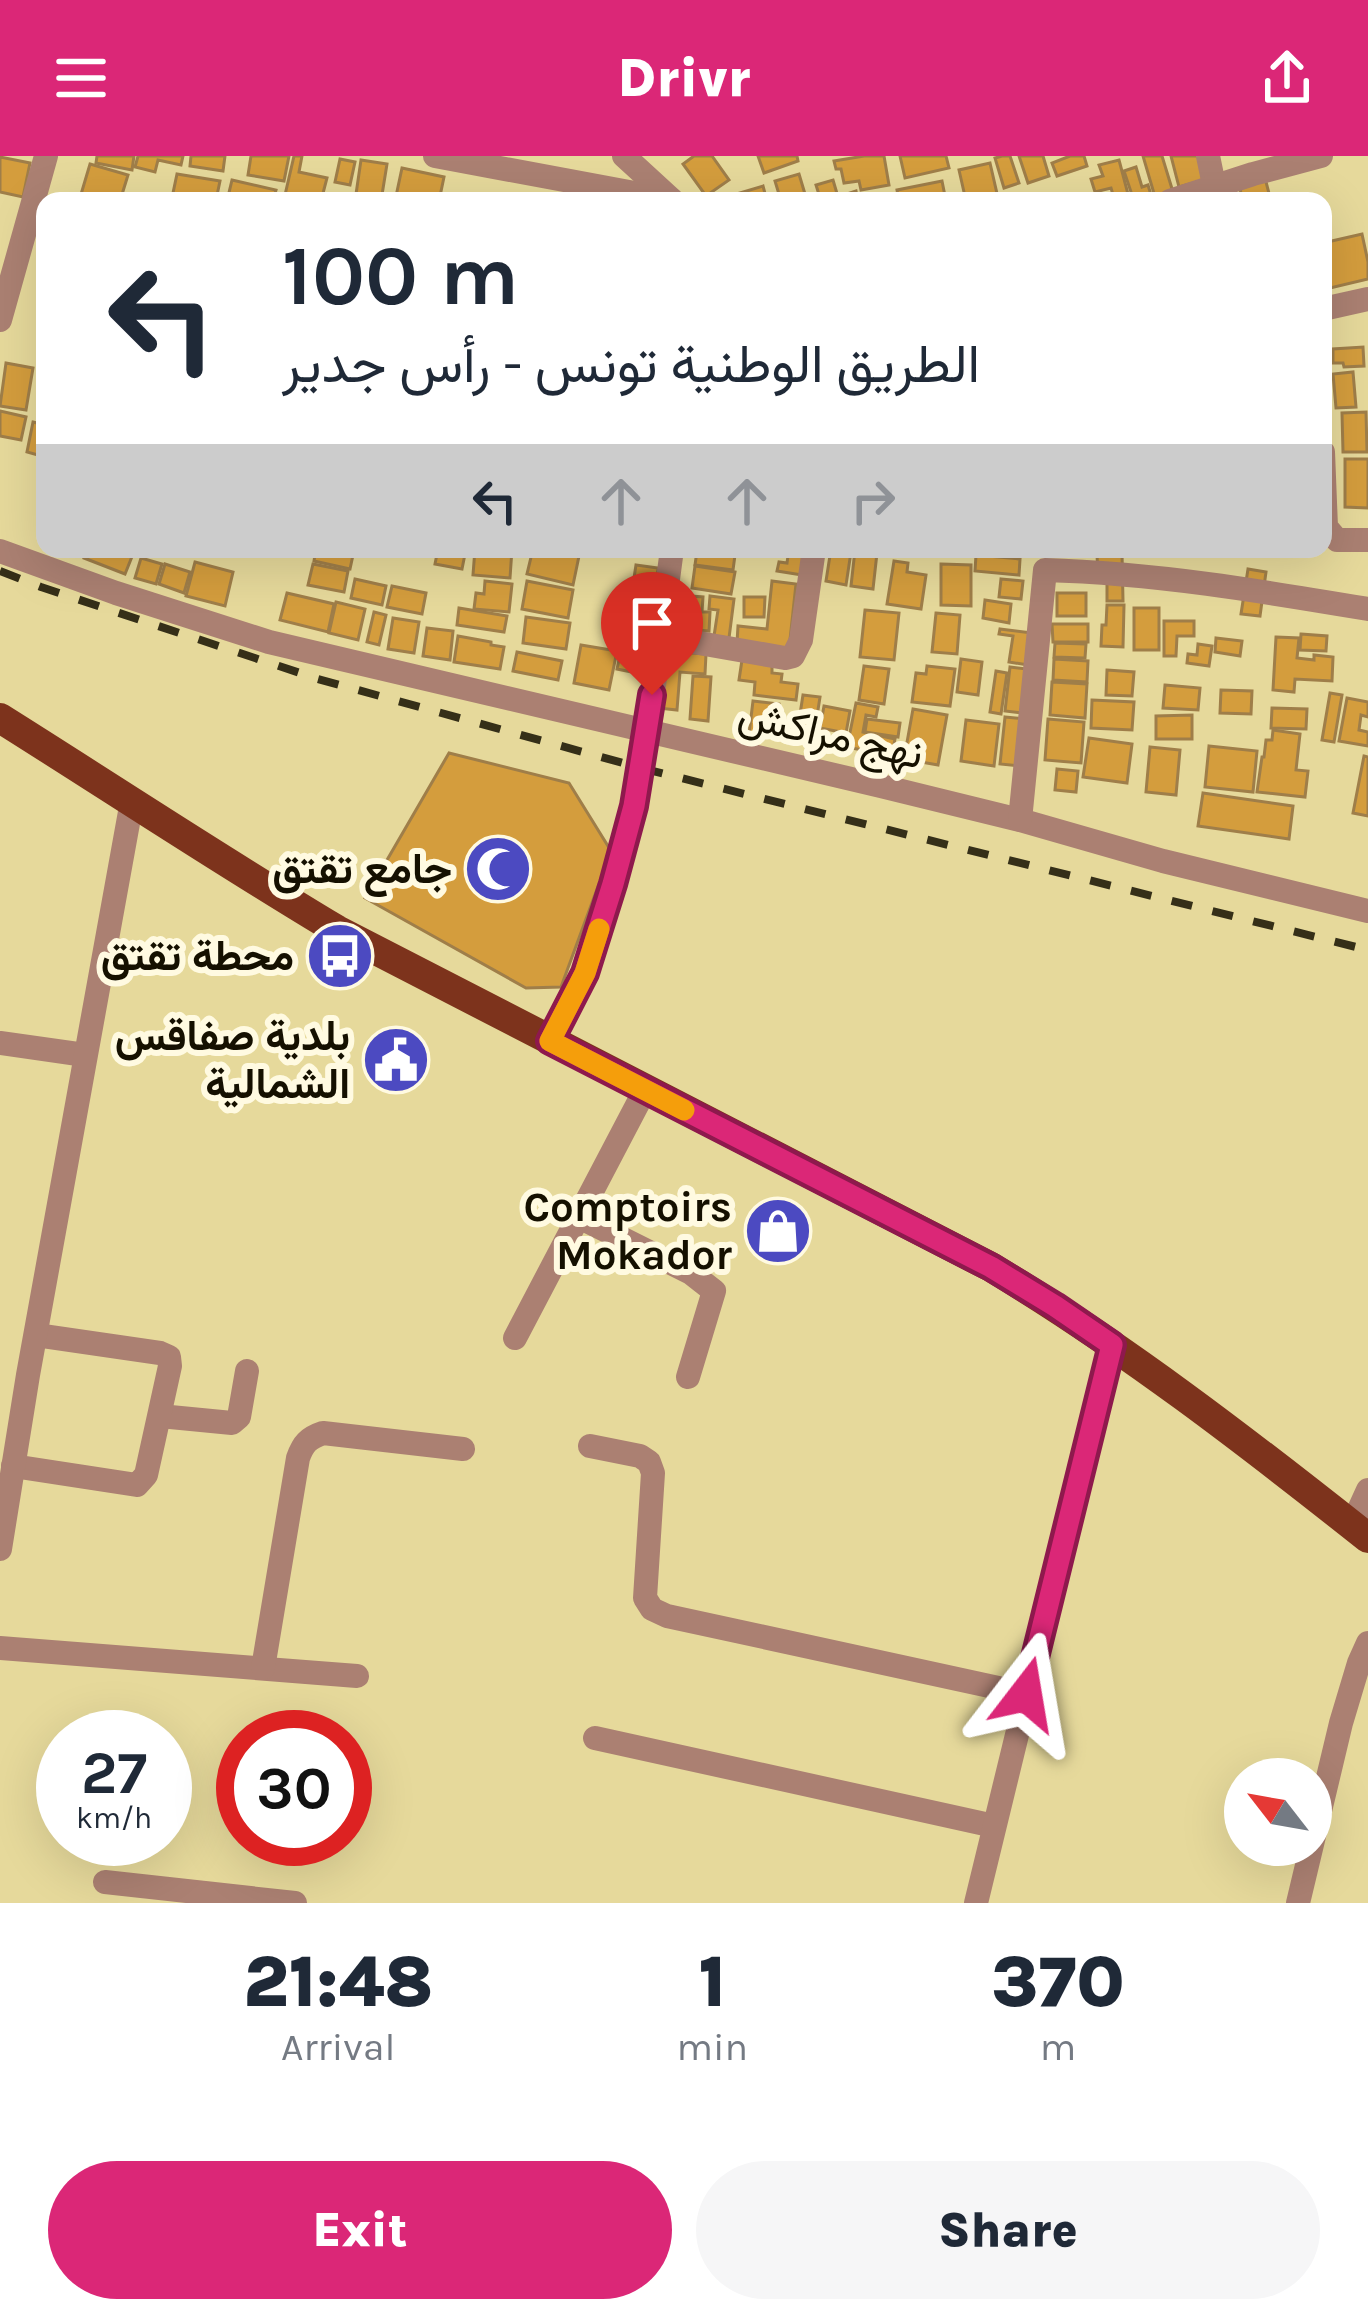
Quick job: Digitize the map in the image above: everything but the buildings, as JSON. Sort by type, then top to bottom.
[{"type":"main road","points":[[0,718],[337,931],[991,1267],[1112,1345],[1360,1532]]},
{"type":"street","points":[[41,192],[46,156]]},
{"type":"street","points":[[435,156],[629,192]]},
{"type":"street","points":[[624,156],[663,192]]},
{"type":"street","points":[[1208,156],[1214,185]]},
{"type":"street","points":[[1195,192],[1321,156]]},
{"type":"street","points":[[0,320],[35,237]]},
{"type":"street","points":[[1332,307],[1368,299]]},
{"type":"street","points":[[1332,534],[1337,540],[1368,540]]},
{"type":"street","name":"نهج مراكش","points":[[0,551],[269,642],[1020,820],[1163,861],[1368,910]]},
{"type":"street","points":[[550,1041],[585,973],[634,806],[671,558]]},
{"type":"street","points":[[658,636],[793,656],[801,640],[813,558]]},
{"type":"street","points":[[1020,820],[1045,570],[1186,580],[1368,609]]},
{"type":"street","points":[[0,1549],[132,801]]},
{"type":"street","points":[[0,1043],[85,1055]]},
{"type":"street","points":[[514,1338],[645,1090]]},
{"type":"street","points":[[577,1216],[692,1274],[714,1291],[688,1377]]},
{"type":"street","points":[[13,1466],[137,1485],[146,1474],[170,1366],[169,1357],[160,1353],[36,1335]]},
{"type":"street","points":[[976,1903],[1112,1345]]},
{"type":"street","points":[[0,1371],[28,1375]]},
{"type":"street","points":[[160,1416],[232,1424],[239,1417],[247,1371]]},
{"type":"street","points":[[263,1668],[298,1458],[311,1437],[323,1433],[463,1449]]},
{"type":"street","points":[[590,1446],[649,1462],[653,1473],[645,1598],[652,1609],[1026,1694]]},
{"type":"street","points":[[1360,1532],[1368,1490]]},
{"type":"street","points":[[1298,1903],[1341,1723],[1368,1643]]},
{"type":"street","points":[[0,1648],[357,1676]]},
{"type":"street","points":[[595,1738],[994,1826]]},
{"type":"street","points":[[105,1882],[296,1903]]},
{"type":"railway","points":[[0,571],[318,679],[641,768],[1368,950]]},
{"type":"slow traffic","points":[[599,929],[585,973],[550,1041],[684,1110]]},
{"type":"place","name":"جامع تقتق","points":[[498,869]]},
{"type":"place","name":"محطة تقتق","points":[[340,956]]},
{"type":"place","name":"بلدية صفاقس الشمالية","points":[[396,1060]]},
{"type":"place","name":"Comptoirs Mokador","points":[[778,1231]]},
{"type":"route","points":[[652,695],[634,806],[613,884],[585,973],[550,1041],[991,1267],[1112,1345],[1026,1694]]}]
